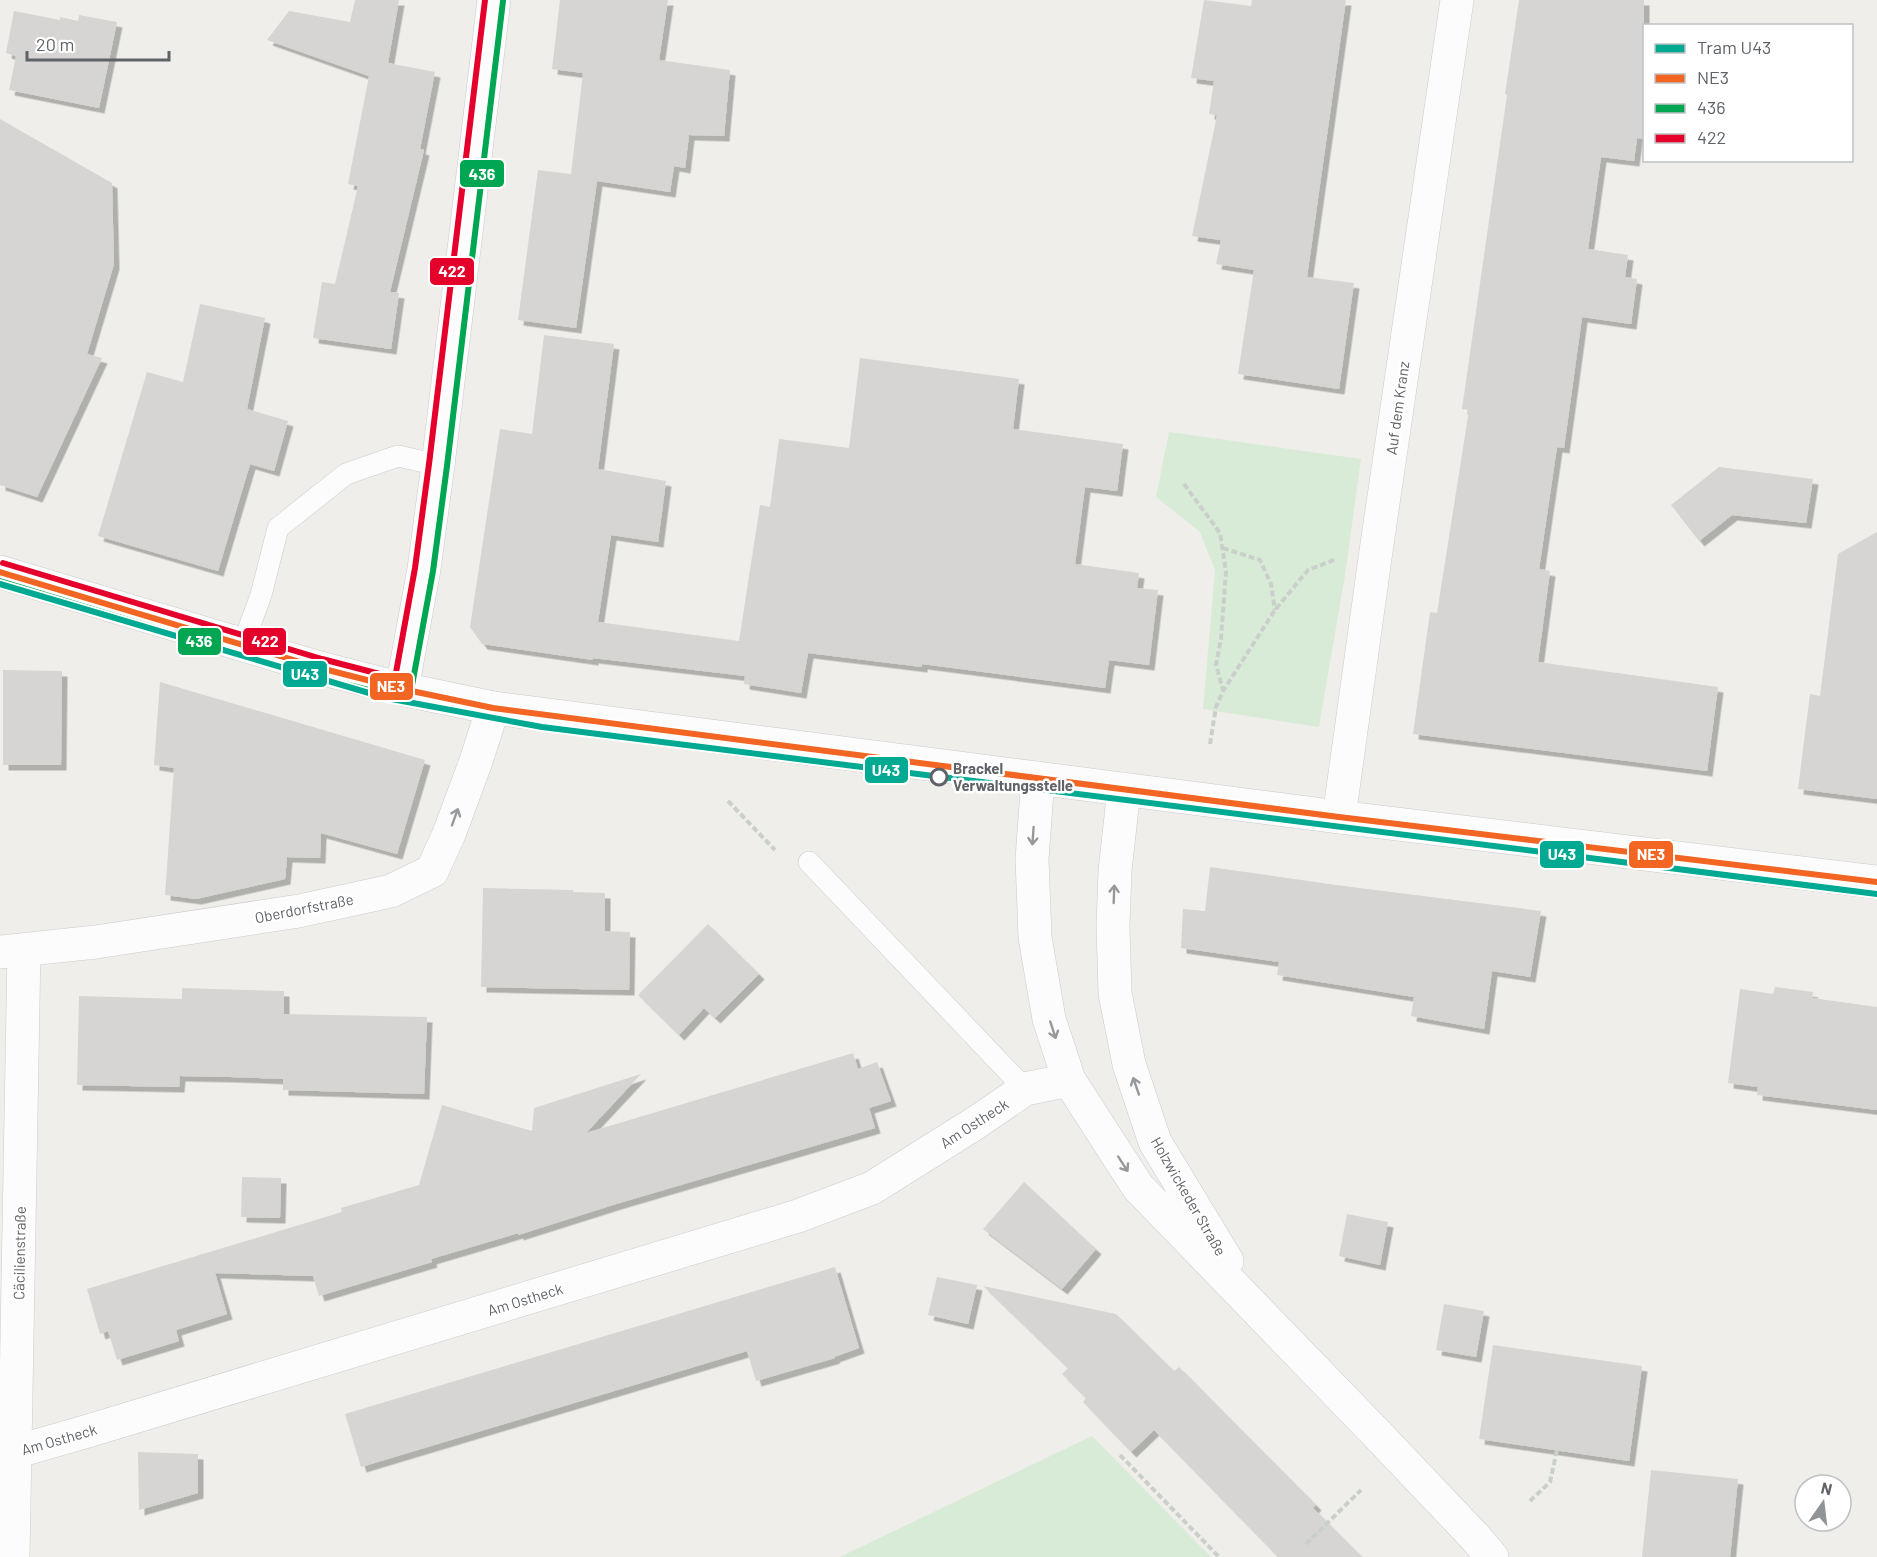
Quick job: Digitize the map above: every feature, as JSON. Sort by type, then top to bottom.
[{"type":"street","points":[[402,689],[423,570],[438,465],[494,0]]},
{"type":"street","name":"Auf dem Kranz","points":[[1339,817],[1457,0]]},
{"type":"street","points":[[0,572],[320,668],[402,689],[493,708],[1339,817],[1877,882]]},
{"type":"street","name":"Oberdorfstraße","points":[[12,951],[96,942],[299,911],[391,891],[432,871],[449,834],[493,708]]},
{"type":"street","name":"Holzwickeder Straße","points":[[1038,778],[1032,859],[1035,937],[1049,1019],[1068,1080],[1138,1187],[1377,1434],[1492,1557]]},
{"type":"street","name":"Holzwickeder Straße","points":[[1124,789],[1115,871],[1113,926],[1115,993],[1129,1064],[1155,1142],[1257,1312]]},
{"type":"street","name":"Cäcilienstraße","points":[[12,951],[8,1451],[13,1557]]},
{"type":"street","points":[[1025,1089],[1068,1080]]},
{"type":"street","name":"Am Ostheck","points":[[8,1451],[798,1216],[872,1188],[1025,1089]]},
{"type":"lane","points":[[243,644],[261,595],[278,528],[346,474],[398,456],[438,465]]},
{"type":"lane","points":[[809,861],[1025,1089]]},
{"type":"path","points":[[1184,484],[1220,533],[1223,548],[1226,572],[1221,639],[1216,665],[1223,690]]},
{"type":"path","points":[[1223,548],[1260,560],[1271,584],[1275,610]]},
{"type":"path","points":[[1210,744],[1216,707],[1223,690],[1275,610],[1308,570],[1332,560],[1376,551]]},
{"type":"path","points":[[728,801],[798,873],[809,861]]},
{"type":"path","points":[[1530,1502],[1550,1482],[1557,1450]]},
{"type":"path","points":[[1120,1455],[1219,1557]]},
{"type":"path","points":[[1306,1544],[1361,1490]]},
{"type":"green space","points":[[1169,432],[1361,459],[1345,575],[1319,727],[1203,709],[1215,570],[1200,532],[1156,497]]},
{"type":"green space","points":[[1092,1436],[1211,1557],[840,1557]]},
{"type":"building","points":[[355,0],[399,0],[388,63],[435,72],[420,149],[424,150],[390,292],[399,293],[391,349],[313,338],[322,282],[335,284],[358,186],[348,184],[369,76],[267,40],[289,11],[350,22]]},
{"type":"building","points":[[560,0],[668,0],[659,60],[730,70],[724,136],[689,135],[685,168],[674,166],[670,192],[597,181],[576,328],[518,320],[538,170],[571,174],[583,73],[552,69]]},
{"type":"building","points":[[1204,0],[1251,6],[1252,0],[1346,0],[1307,277],[1354,283],[1339,389],[1238,374],[1254,270],[1216,264],[1221,240],[1192,236],[1217,115],[1209,114],[1214,81],[1191,78]]},
{"type":"building","points":[[1519,0],[1644,0],[1643,139],[1637,138],[1634,161],[1601,157],[1588,249],[1628,255],[1625,277],[1637,279],[1631,324],[1582,317],[1564,448],[1557,447],[1539,569],[1550,571],[1538,662],[1718,687],[1707,771],[1413,734],[1430,612],[1437,613],[1469,410],[1462,409],[1507,95],[1505,94]]},
{"type":"building","points":[[14,11],[60,20],[60,17],[78,21],[79,15],[117,22],[99,108],[9,90],[16,56],[6,53]]},
{"type":"building","points":[[0,119],[112,183],[114,264],[87,354],[102,358],[37,497],[0,485]]},
{"type":"building","points":[[200,304],[265,318],[247,409],[288,421],[274,471],[250,464],[218,571],[98,536],[147,372],[183,382]]},
{"type":"building","points":[[544,335],[614,344],[598,469],[666,481],[658,542],[611,535],[598,622],[739,641],[760,505],[770,507],[779,439],[849,448],[860,358],[1019,379],[1013,429],[1123,444],[1117,491],[1085,487],[1075,564],[1139,573],[1137,588],[1158,590],[1149,665],[1109,660],[1105,688],[922,664],[922,667],[808,653],[801,693],[744,684],[745,676],[593,658],[593,660],[482,644],[470,627],[500,429],[532,434]]},
{"type":"building","points":[[1719,467],[1813,479],[1806,523],[1732,515],[1699,541],[1671,505]]},
{"type":"building","points":[[1877,532],[1877,799],[1798,789],[1810,694],[1820,696],[1838,554]]},
{"type":"building","points":[[3,670],[62,671],[61,765],[3,765]]},
{"type":"building","points":[[160,682],[425,760],[397,854],[321,833],[320,858],[287,857],[285,879],[196,899],[165,895],[174,768],[154,765]]},
{"type":"building","points":[[1210,867],[1541,911],[1530,977],[1492,971],[1484,1029],[1411,1016],[1414,997],[1277,975],[1279,962],[1181,948],[1183,909],[1205,911]]},
{"type":"building","points":[[483,888],[605,893],[605,931],[630,932],[629,990],[481,987]]},
{"type":"building","points":[[708,924],[759,974],[715,1018],[704,1008],[679,1035],[638,995]]},
{"type":"building","points":[[1775,987],[1813,992],[1812,998],[1877,1007],[1877,1110],[1757,1095],[1758,1087],[1728,1083],[1740,989],[1773,994]]},
{"type":"building","points":[[182,988],[284,991],[284,1014],[427,1017],[424,1094],[283,1090],[283,1079],[231,1077],[180,1076],[179,1087],[77,1085],[79,996],[182,999]]},
{"type":"building","points":[[853,1053],[858,1069],[877,1062],[891,1101],[869,1108],[875,1128],[431,1259],[432,1262],[319,1296],[313,1276],[215,1273],[227,1314],[176,1330],[179,1341],[117,1360],[108,1331],[100,1334],[87,1289],[342,1212],[341,1208],[419,1185],[442,1105],[532,1131],[534,1108],[641,1074],[586,1133]]},
{"type":"building","points":[[242,1177],[281,1178],[280,1218],[241,1217]]},
{"type":"building","points":[[1024,1182],[1096,1249],[1062,1289],[983,1229]]},
{"type":"building","points":[[1347,1214],[1388,1222],[1380,1265],[1339,1256]]},
{"type":"building","points":[[835,1267],[859,1348],[835,1358],[756,1381],[747,1351],[361,1467],[345,1414]]},
{"type":"building","points":[[937,1277],[977,1285],[968,1324],[928,1315]]},
{"type":"building","points":[[983,1286],[1116,1314],[1174,1371],[1179,1367],[1316,1505],[1313,1508],[1362,1557],[1278,1557],[1154,1430],[1131,1452],[1083,1402],[1086,1398],[1062,1374],[1068,1368]]},
{"type":"building","points":[[1444,1304],[1484,1311],[1476,1357],[1436,1350]]},
{"type":"building","points":[[1493,1345],[1642,1366],[1629,1461],[1479,1439]]},
{"type":"building","points":[[138,1452],[198,1454],[198,1493],[139,1510]]},
{"type":"building","points":[[1651,1470],[1738,1479],[1730,1557],[1642,1557]]},
{"type":"tram line","name":"U43","points":[[0,584],[386,698],[542,727],[1877,894]]},
{"type":"transit line","name":"422","points":[[3,563],[322,659],[395,678],[415,568],[429,464],[485,0]]},
{"type":"transit line","name":"436","points":[[411,691],[433,571],[503,1]]},
{"type":"transit line","name":"NE3","points":[[0,572],[320,668],[402,689],[493,708],[1339,817],[1877,882]]},
{"type":"transit line","name":"436","points":[[0,581],[317,677],[400,698]]},
{"type":"place","name":"Brackel Verwaltungsstelle","points":[[939,777]]}]
